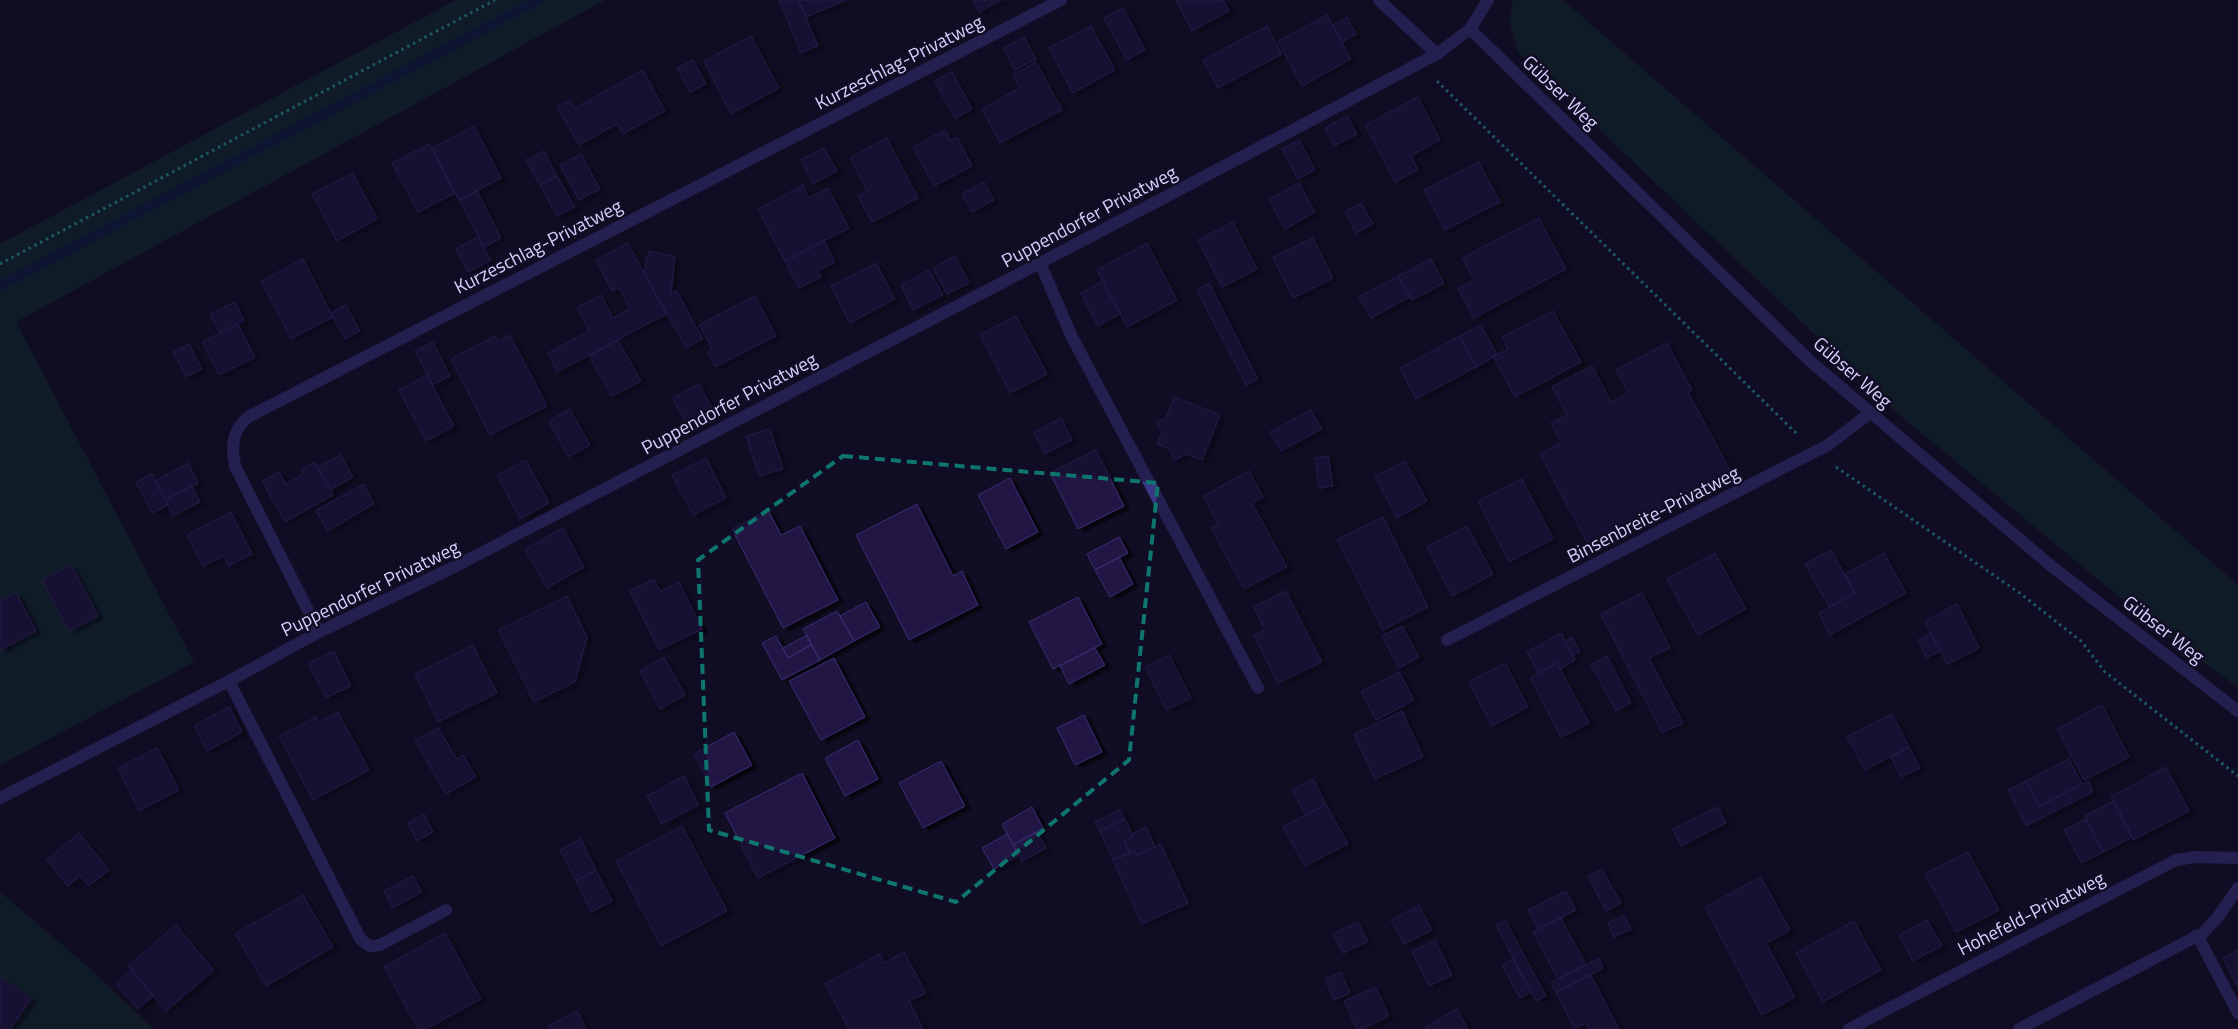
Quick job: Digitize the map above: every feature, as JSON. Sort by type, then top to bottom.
[{"type":"street","name":"Kurzeschlag-Privatweg","points":[[319,632],[235,466],[232,449],[234,435],[241,423],[248,417],[1061,0]]},
{"type":"street","points":[[1379,0],[1437,54]]},
{"type":"street","points":[[1470,29],[1488,0]]},
{"type":"street","name":"Puppendorfer Privatweg","points":[[0,798],[229,681],[319,632],[462,563],[1040,263],[1437,54],[1470,29]]},
{"type":"street","name":"Gübser Weg","points":[[1470,29],[1810,360],[1870,413],[2050,564],[2238,711]]},
{"type":"street","points":[[1040,263],[1072,336],[1258,688]]},
{"type":"street","name":"Binsenbreite-Privatweg","points":[[1447,640],[1828,445],[1870,413]]},
{"type":"street","points":[[229,681],[361,940],[370,946],[380,945],[446,910]]},
{"type":"street","name":"Hohefeld-Privatweg","points":[[1849,1029],[2176,860],[2195,857],[2238,858]]},
{"type":"street","points":[[2019,1029],[2204,933],[2212,926],[2238,888]]},
{"type":"street","points":[[2197,935],[2238,1013]]},
{"type":"path","points":[[0,264],[495,0]]},
{"type":"highlighted area","points":[[843,456],[1158,483],[1129,760],[956,902],[709,830],[698,560]]},
{"type":"green space","points":[[456,0],[605,0],[16,322],[194,662],[0,765],[0,244]]},
{"type":"green space","points":[[1513,0],[1563,0],[2238,585],[2238,687],[2164,634],[1896,412],[1518,52],[1510,23]]},
{"type":"green space","points":[[0,892],[86,965],[154,1029],[0,1029]]},
{"type":"building","points":[[779,0],[798,0],[818,46],[801,53]]},
{"type":"building","points":[[798,0],[846,0],[806,17]]},
{"type":"building","points":[[973,0],[1001,0],[979,12]]},
{"type":"building","points":[[1176,0],[1223,0],[1229,11],[1192,31]]},
{"type":"building","points":[[1123,8],[1145,50],[1127,60],[1104,18]]},
{"type":"building","points":[[1327,15],[1351,59],[1302,86],[1278,41]]},
{"type":"building","points":[[1347,17],[1356,34],[1342,42],[1333,25]]},
{"type":"building","points":[[1091,26],[1115,70],[1073,93],[1049,48]]},
{"type":"building","points":[[1267,26],[1282,54],[1218,88],[1203,60]]},
{"type":"building","points":[[751,36],[779,88],[731,114],[704,61]]},
{"type":"building","points":[[1024,37],[1036,59],[1015,70],[1003,48]]},
{"type":"building","points":[[693,60],[706,84],[690,92],[677,68]]},
{"type":"building","points":[[1036,62],[1062,110],[1000,143],[982,109],[1020,88],[1013,75]]},
{"type":"building","points":[[643,70],[665,111],[623,134],[617,124],[579,145],[557,107],[570,100],[575,108]]},
{"type":"building","points":[[952,72],[972,109],[955,119],[935,81]]},
{"type":"building","points":[[1418,97],[1440,140],[1411,156],[1418,170],[1395,182],[1365,125]]},
{"type":"building","points":[[1347,116],[1357,134],[1334,146],[1325,128]]},
{"type":"building","points":[[474,126],[501,178],[459,200],[432,148]]},
{"type":"building","points":[[945,130],[950,140],[957,137],[972,166],[934,186],[913,147]]},
{"type":"building","points":[[887,138],[918,198],[872,222],[858,196],[867,191],[850,158]]},
{"type":"building","points":[[1299,140],[1315,170],[1298,179],[1282,149]]},
{"type":"building","points":[[429,144],[455,193],[418,212],[392,163]]},
{"type":"building","points":[[824,148],[837,171],[813,184],[801,160]]},
{"type":"building","points":[[544,151],[557,176],[540,185],[526,160]]},
{"type":"building","points":[[581,154],[600,189],[579,200],[560,165]]},
{"type":"building","points":[[1479,162],[1500,202],[1445,230],[1424,190]]},
{"type":"building","points":[[353,173],[377,219],[337,241],[312,194]]},
{"type":"building","points":[[557,176],[575,207],[557,216],[540,185]]},
{"type":"building","points":[[984,182],[994,200],[972,212],[962,194]]},
{"type":"building","points":[[1299,183],[1315,212],[1285,229],[1269,199]]},
{"type":"building","points":[[803,185],[809,198],[828,188],[849,228],[785,261],[758,209]]},
{"type":"building","points":[[477,191],[501,238],[484,247],[459,200]]},
{"type":"building","points":[[1361,203],[1373,224],[1356,233],[1345,212]]},
{"type":"building","points":[[1539,218],[1566,269],[1474,318],[1458,288],[1474,280],[1462,258]]},
{"type":"building","points":[[1233,222],[1257,269],[1222,287],[1198,240]]},
{"type":"building","points":[[478,237],[491,260],[468,272],[456,249]]},
{"type":"building","points":[[1313,238],[1333,278],[1293,298],[1273,257]]},
{"type":"building","points":[[824,241],[835,262],[818,271],[821,277],[799,288],[785,261]]},
{"type":"building","points":[[628,243],[666,314],[557,372],[548,353],[589,331],[577,308],[601,295],[613,318],[630,309],[619,288],[612,291],[596,260]]},
{"type":"building","points":[[1147,243],[1177,300],[1127,327],[1097,270]]},
{"type":"building","points":[[649,251],[675,257],[671,293],[676,290],[703,339],[686,348],[644,272]]},
{"type":"building","points":[[955,256],[969,283],[947,294],[933,268]]},
{"type":"building","points":[[303,259],[333,317],[291,339],[261,281]]},
{"type":"building","points":[[1431,259],[1444,283],[1412,300],[1398,276]]},
{"type":"building","points":[[876,263],[895,299],[850,323],[831,286]]},
{"type":"building","points":[[929,270],[943,295],[913,310],[901,285]]},
{"type":"building","points":[[1398,276],[1410,297],[1371,318],[1359,297]]},
{"type":"building","points":[[1103,281],[1120,314],[1098,326],[1081,293]]},
{"type":"building","points":[[1209,283],[1258,379],[1246,385],[1197,290]]},
{"type":"building","points":[[755,296],[776,336],[715,367],[707,352],[712,349],[699,325]]},
{"type":"building","points":[[235,302],[244,321],[220,333],[210,314]]},
{"type":"building","points":[[346,305],[360,331],[345,339],[331,313]]},
{"type":"building","points":[[1553,311],[1581,362],[1515,397],[1493,356],[1508,349],[1502,337]]},
{"type":"building","points":[[1016,316],[1047,374],[1010,393],[980,335]]},
{"type":"building","points":[[238,324],[255,357],[219,375],[202,342]]},
{"type":"building","points":[[1481,325],[1497,355],[1476,367],[1460,336]]},
{"type":"building","points":[[510,335],[547,406],[490,435],[451,359],[495,336],[498,341]]},
{"type":"building","points":[[1460,336],[1476,367],[1416,399],[1400,368]]},
{"type":"building","points":[[618,340],[641,381],[612,396],[589,356]]},
{"type":"building","points":[[433,342],[450,376],[433,385],[415,351]]},
{"type":"building","points":[[1667,343],[1692,390],[1688,392],[1732,474],[1591,550],[1540,454],[1561,442],[1551,423],[1567,415],[1552,387],[1592,366],[1611,402],[1628,393],[1616,370]]},
{"type":"building","points":[[189,344],[202,369],[186,377],[173,352]]},
{"type":"building","points":[[427,375],[454,426],[426,441],[399,390]]},
{"type":"building","points":[[699,384],[713,410],[686,424],[673,398]]},
{"type":"building","points":[[1174,397],[1220,415],[1202,460],[1186,454],[1175,460],[1169,449],[1157,444],[1162,432],[1156,423],[1166,418]]},
{"type":"building","points":[[570,409],[590,445],[568,457],[549,421]]},
{"type":"building","points":[[1311,410],[1322,429],[1281,451],[1270,432]]},
{"type":"building","points":[[1061,418],[1072,440],[1045,454],[1034,432]]},
{"type":"building","points":[[770,429],[783,469],[759,476],[746,436]]},
{"type":"building","points":[[1096,450],[1124,506],[1078,529],[1050,473]]},
{"type":"building","points":[[341,455],[353,477],[330,490],[317,467]]},
{"type":"building","points":[[1328,456],[1333,486],[1319,488],[1315,458]]},
{"type":"building","points":[[706,458],[726,498],[693,515],[672,475]]},
{"type":"building","points":[[526,460],[549,503],[520,519],[497,475]]},
{"type":"building","points":[[1405,461],[1427,501],[1397,518],[1375,477]]},
{"type":"building","points":[[315,462],[333,495],[285,522],[262,481],[279,472],[286,484],[304,474],[301,469]]},
{"type":"building","points":[[188,463],[198,483],[165,500],[155,481]]},
{"type":"building","points":[[1249,471],[1263,497],[1252,503],[1287,567],[1244,589],[1211,528],[1218,524],[1203,496]]},
{"type":"building","points":[[152,474],[168,505],[152,513],[136,482]]},
{"type":"building","points":[[1010,478],[1038,532],[1006,549],[978,495]]},
{"type":"building","points":[[1522,479],[1553,539],[1509,562],[1478,501]]},
{"type":"building","points":[[364,484],[374,504],[327,531],[316,510]]},
{"type":"building","points":[[192,486],[200,502],[173,516],[165,500]]},
{"type":"building","points":[[917,504],[953,576],[962,571],[978,605],[909,640],[856,535]]},
{"type":"building","points":[[768,510],[781,535],[800,526],[838,600],[783,628],[732,529]]},
{"type":"building","points":[[231,512],[252,554],[229,566],[224,556],[203,566],[187,535]]},
{"type":"building","points":[[1383,517],[1428,607],[1383,630],[1337,540]]},
{"type":"building","points":[[1467,526],[1493,574],[1452,596],[1427,547]]},
{"type":"building","points":[[563,528],[584,567],[547,588],[525,549]]},
{"type":"building","points":[[1119,537],[1128,553],[1095,570],[1087,554]]},
{"type":"building","points":[[1831,550],[1855,593],[1829,607],[1805,564]]},
{"type":"building","points":[[1715,553],[1746,609],[1698,635],[1667,579]]},
{"type":"building","points":[[1884,553],[1906,593],[1830,635],[1819,613],[1855,593],[1845,574]]},
{"type":"building","points":[[1119,557],[1133,584],[1110,597],[1095,570]]},
{"type":"building","points":[[71,565],[98,616],[69,631],[42,580]]},
{"type":"building","points":[[654,579],[660,591],[679,582],[702,629],[659,650],[630,591]]},
{"type":"building","points":[[1286,591],[1322,662],[1278,683],[1254,635],[1265,630],[1254,607]]},
{"type":"building","points":[[16,593],[36,631],[0,650],[0,601]]},
{"type":"building","points":[[1642,593],[1670,648],[1649,658],[1683,723],[1662,733],[1601,614]]},
{"type":"building","points":[[567,596],[587,637],[575,682],[534,702],[498,630]]},
{"type":"building","points":[[1078,597],[1102,644],[1053,669],[1029,622]]},
{"type":"building","points":[[866,602],[880,627],[854,641],[840,616]]},
{"type":"building","points":[[1957,604],[1979,648],[1947,664],[1925,621]]},
{"type":"building","points":[[837,611],[854,641],[820,660],[803,629]]},
{"type":"building","points":[[1402,626],[1419,657],[1399,668],[1382,636]]},
{"type":"building","points":[[1561,633],[1575,660],[1560,669],[1557,663],[1538,673],[1527,652]]},
{"type":"building","points":[[1931,633],[1940,651],[1927,658],[1918,640]]},
{"type":"building","points":[[807,635],[811,645],[788,658],[783,648]]},
{"type":"building","points":[[776,636],[788,658],[811,645],[820,660],[782,680],[762,643]]},
{"type":"building","points":[[1572,637],[1580,652],[1573,655],[1565,641]]},
{"type":"building","points":[[473,645],[497,693],[438,722],[415,674]]},
{"type":"building","points":[[1095,648],[1105,665],[1069,684],[1060,666]]},
{"type":"building","points":[[334,651],[351,686],[326,698],[308,663]]},
{"type":"building","points":[[1169,655],[1191,698],[1166,710],[1145,667]]},
{"type":"building","points":[[1607,656],[1631,703],[1616,711],[1591,665]]},
{"type":"building","points":[[664,657],[685,695],[660,709],[640,671]]},
{"type":"building","points":[[834,658],[865,717],[821,740],[789,681]]},
{"type":"building","points":[[1505,663],[1528,707],[1492,726],[1469,682]]},
{"type":"building","points":[[1557,663],[1589,723],[1561,737],[1530,678]]},
{"type":"building","points":[[1399,672],[1414,700],[1376,720],[1361,692]]},
{"type":"building","points":[[2102,705],[2129,757],[2084,780],[2057,729]]},
{"type":"building","points":[[229,707],[242,732],[207,751],[194,726]]},
{"type":"building","points":[[1402,711],[1423,757],[1375,779],[1354,734]]},
{"type":"building","points":[[338,712],[369,770],[313,800],[279,736],[316,717],[318,722]]},
{"type":"building","points":[[1892,714],[1909,747],[1865,770],[1847,737]]},
{"type":"building","points":[[1084,715],[1102,752],[1075,765],[1057,728]]},
{"type":"building","points":[[438,728],[457,759],[463,755],[476,777],[446,794],[415,741]]},
{"type":"building","points":[[734,732],[752,765],[711,787],[694,754]]},
{"type":"building","points":[[858,740],[878,779],[845,796],[825,758]]},
{"type":"building","points":[[1909,747],[1920,768],[1901,777],[1891,757]]},
{"type":"building","points":[[157,748],[179,790],[139,811],[118,768]]},
{"type":"building","points":[[2069,759],[2082,784],[2039,806],[2026,781]]},
{"type":"building","points":[[941,761],[965,806],[923,828],[899,783]]},
{"type":"building","points":[[2166,767],[2189,811],[2133,840],[2111,797]]},
{"type":"building","points":[[802,773],[835,838],[758,878],[725,813]]},
{"type":"building","points":[[684,776],[699,805],[662,824],[647,796]]},
{"type":"building","points":[[1313,779],[1326,804],[1306,815],[1292,790]]},
{"type":"building","points":[[2026,781],[2039,806],[2088,781],[2093,792],[2026,826],[2008,790]]},
{"type":"building","points":[[2114,801],[2132,837],[2103,852],[2085,816]]},
{"type":"building","points":[[1326,804],[1348,844],[1305,866],[1283,827]]},
{"type":"building","points":[[1032,807],[1043,828],[1013,845],[1002,824]]},
{"type":"building","points":[[1718,807],[1726,823],[1681,846],[1673,829]]},
{"type":"building","points":[[1120,810],[1125,819],[1100,831],[1095,822]]},
{"type":"building","points":[[424,814],[433,832],[417,841],[408,823]]},
{"type":"building","points":[[1125,819],[1133,837],[1124,841],[1130,853],[1113,860],[1100,831]]},
{"type":"building","points":[[2086,819],[2103,852],[2082,863],[2064,830]]},
{"type":"building","points":[[682,826],[727,911],[661,946],[616,861]]},
{"type":"building","points":[[1146,827],[1155,847],[1137,855],[1135,850],[1130,853],[1124,841],[1133,837],[1132,834]]},
{"type":"building","points":[[1037,832],[1046,848],[1022,861],[1013,845]]},
{"type":"building","points":[[79,833],[109,870],[89,886],[80,876],[68,886],[47,860]]},
{"type":"building","points":[[1007,834],[1019,855],[994,869],[982,848]]},
{"type":"building","points":[[581,839],[596,870],[576,881],[560,850]]},
{"type":"building","points":[[1161,844],[1188,903],[1142,924],[1113,860],[1135,850],[1137,855]]},
{"type":"building","points":[[1968,852],[1999,910],[1956,932],[1925,874]]},
{"type":"building","points":[[1602,869],[1621,903],[1606,911],[1588,876]]},
{"type":"building","points":[[596,870],[612,901],[591,912],[576,881]]},
{"type":"building","points":[[413,876],[422,892],[393,908],[384,891]]},
{"type":"building","points":[[1761,877],[1790,930],[1766,943],[1795,997],[1762,1015],[1705,907]]},
{"type":"building","points":[[1566,891],[1576,910],[1538,929],[1528,910]]},
{"type":"building","points":[[303,895],[333,947],[266,986],[235,934]]},
{"type":"building","points":[[1419,905],[1432,930],[1404,944],[1391,920]]},
{"type":"building","points":[[1624,915],[1631,929],[1614,937],[1608,923]]},
{"type":"building","points":[[1561,918],[1586,965],[1558,979],[1533,932]]},
{"type":"building","points":[[1505,920],[1546,996],[1536,1001],[1496,925]]},
{"type":"building","points":[[1927,920],[1942,946],[1913,961],[1899,935]]},
{"type":"building","points":[[1854,921],[1881,970],[1823,1002],[1796,953]]},
{"type":"building","points":[[1358,922],[1368,941],[1343,953],[1333,934]]},
{"type":"building","points":[[176,925],[214,970],[166,1011],[128,966]]},
{"type":"building","points":[[445,933],[481,999],[426,1029],[418,1029],[384,967]]},
{"type":"building","points":[[1435,940],[1452,975],[1429,986],[1412,951]]},
{"type":"building","points":[[2238,950],[2238,988],[2223,958]]},
{"type":"building","points":[[904,952],[926,993],[909,1001],[923,1029],[849,1029],[825,984],[880,954],[884,963]]},
{"type":"building","points":[[1599,958],[1603,968],[1556,992],[1551,983]]},
{"type":"building","points":[[1513,959],[1531,992],[1520,998],[1502,965]]},
{"type":"building","points":[[131,970],[153,996],[138,1009],[116,984]]},
{"type":"building","points":[[1341,972],[1350,993],[1334,1000],[1325,979]]},
{"type":"building","points":[[1590,974],[1619,1029],[1589,1029],[1586,1023],[1575,1029],[1556,992]]},
{"type":"building","points":[[0,977],[31,999],[10,1029],[0,1029]]},
{"type":"building","points":[[1376,987],[1389,1016],[1362,1029],[1357,1029],[1344,1001]]},
{"type":"building","points":[[1457,1009],[1468,1029],[1426,1029],[1425,1027]]},
{"type":"building","points":[[577,1011],[586,1029],[550,1029],[548,1026]]},
{"type":"waterway","points":[[0,286],[538,0]]}]
